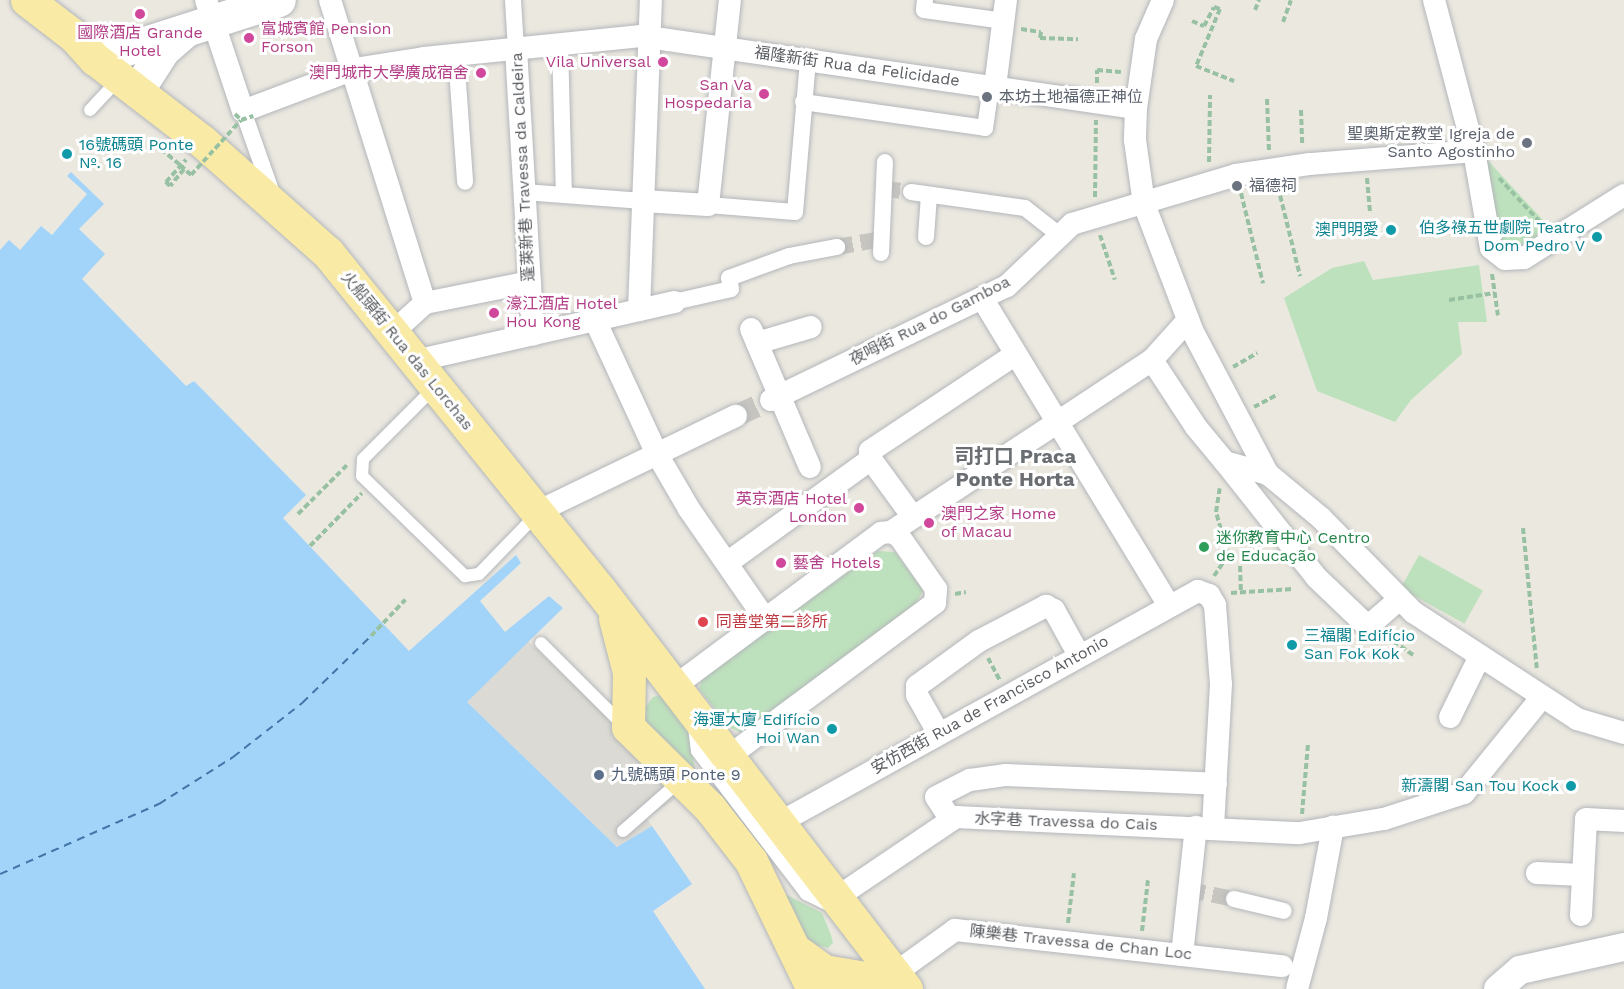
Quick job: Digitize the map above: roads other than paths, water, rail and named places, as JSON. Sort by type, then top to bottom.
[{"type":"main road","points":[[117,76],[202,16],[279,0]]},
{"type":"main road","name":"火船頭街 Rua das Lorchas","points":[[31,3],[74,36],[117,76],[276,207],[328,254],[600,590],[901,984]]},
{"type":"main road","points":[[117,76],[163,50],[202,16]]},
{"type":"main road","points":[[600,590],[624,643],[629,706],[628,727],[636,738],[710,808],[751,861],[813,989]]},
{"type":"main road","points":[[629,706],[634,697],[652,686],[683,697]]},
{"type":"main road","points":[[796,950],[823,963],[843,954],[853,935],[843,906]]},
{"type":"main road","points":[[796,950],[824,971],[901,984]]},
{"type":"street","points":[[330,0],[354,69],[425,303]]},
{"type":"street","name":"蓬萊新巷 Travessa da Caldeira","points":[[513,0],[532,334]]},
{"type":"street","points":[[639,310],[651,0]]},
{"type":"street","points":[[708,205],[730,0]]},
{"type":"street","points":[[803,102],[986,128],[1004,16],[924,10],[926,0]]},
{"type":"street","points":[[1163,0],[1146,39],[1136,108],[1135,140],[1144,204],[1188,320],[1268,474],[1321,518],[1413,612],[1577,719],[1624,733]]},
{"type":"street","points":[[1434,0],[1474,151],[1487,240],[1497,255],[1515,260],[1555,239],[1624,195]]},
{"type":"street","points":[[202,16],[243,115],[276,207]]},
{"type":"street","name":"福隆新街 Rua da Felicidade","points":[[243,115],[354,69],[456,55],[650,37],[1136,108]]},
{"type":"street","points":[[561,44],[564,195]]},
{"type":"street","points":[[456,55],[465,182]]},
{"type":"street","points":[[524,192],[795,212],[808,60]]},
{"type":"street","name":"夜呣街 Rua do Gamboa","points":[[775,398],[1012,282],[1058,234],[1072,224],[1236,175],[1303,165],[1474,151]]},
{"type":"street","points":[[881,253],[885,162]]},
{"type":"street","points":[[911,192],[1025,208],[1058,234]]},
{"type":"street","points":[[926,237],[929,195]]},
{"type":"street","points":[[415,361],[731,289],[729,278],[789,256],[837,247]]},
{"type":"street","points":[[392,333],[425,303],[530,282]]},
{"type":"street","points":[[982,298],[1169,605]]},
{"type":"street","points":[[595,320],[657,454],[766,620]]},
{"type":"street","points":[[683,697],[766,620],[881,533],[891,532],[1152,360],[1188,320]]},
{"type":"street","points":[[810,467],[775,398],[754,336],[811,327]]},
{"type":"street","points":[[913,517],[871,459],[871,449],[1016,354]]},
{"type":"street","points":[[1152,360],[1196,427],[1317,578],[1368,624],[1400,598]]},
{"type":"street","points":[[537,513],[736,416]]},
{"type":"street","points":[[727,563],[871,459]]},
{"type":"street","points":[[1225,462],[1268,474]]},
{"type":"street","points":[[728,757],[935,603],[936,589],[899,536],[891,532]]},
{"type":"street","name":"安仿西街 Rua de Francisco Antonio","points":[[778,823],[1192,592],[1206,594],[1215,605],[1221,684],[1216,784]]},
{"type":"street","points":[[939,734],[917,696],[918,686],[979,641],[1046,606],[1054,610],[1079,655]]},
{"type":"street","points":[[1450,717],[1480,656]]},
{"type":"street","name":"水字巷 Travessa do Cais","points":[[843,906],[951,820],[1300,832],[1384,819],[1464,793],[1542,697]]},
{"type":"street","points":[[951,820],[936,797],[970,780],[1005,775],[1216,784],[1205,828],[1182,955]]},
{"type":"street","points":[[1581,915],[1586,819],[1624,821]]},
{"type":"street","points":[[1297,989],[1316,918],[1333,828]]},
{"type":"street","points":[[1537,873],[1583,875]]},
{"type":"street","points":[[1234,899],[1284,911]]},
{"type":"street","name":"陳樂巷 Travessa de Chan Loc","points":[[901,984],[955,930],[1282,966]]},
{"type":"street","points":[[1498,989],[1520,970],[1624,947]]},
{"type":"lane","points":[[90,110],[117,76]]},
{"type":"lane","points":[[435,387],[363,459],[366,480],[465,576],[479,574],[537,513]]},
{"type":"lane","points":[[541,643],[636,738]]},
{"type":"lane","points":[[683,697],[697,751],[711,770],[806,894],[843,906]]},
{"type":"lane","points":[[623,831],[681,780]]},
{"type":"water","points":[[71,172],[104,204],[79,229],[105,254],[82,279],[186,386],[194,381],[306,495],[283,518],[409,651],[516,555],[521,563],[480,601],[505,632],[549,596],[563,608],[467,702],[617,847],[652,826],[692,884],[653,911],[705,989],[0,989],[0,250],[9,240],[20,250],[41,226],[52,235],[87,194],[67,176]]},
{"type":"tunnel","points":[[884,189],[911,192]]},
{"type":"tunnel","points":[[837,247],[882,239]]},
{"type":"tunnel","points":[[736,416],[771,400]]},
{"type":"tunnel","points":[[1189,890],[1234,899]]},
{"type":"place","name":"國際酒店 Grande Hotel","points":[[140,14]]},
{"type":"place","name":"富城賓館 Pension Forson","points":[[249,38]]},
{"type":"place","name":"Vila Universal","points":[[663,62]]},
{"type":"place","name":"澳門城市大學廣成宿舍","points":[[481,73]]},
{"type":"place","name":"San Va Hospedaria","points":[[764,94]]},
{"type":"place","name":"本坊土地福德正神位","points":[[987,97]]},
{"type":"place","name":"聖奧斯定教堂 Igreja de Santo Agostinho","points":[[1527,143]]},
{"type":"place","name":"16號碼頭 Ponte Nº. 16","points":[[67,154]]},
{"type":"place","name":"福德祠","points":[[1237,186]]},
{"type":"place","name":"澳門明愛","points":[[1391,230]]},
{"type":"place","name":"伯多祿五世劇院 Teatro Dom Pedro V","points":[[1597,237]]},
{"type":"place","name":"濠江酒店 Hotel Hou Kong","points":[[494,313]]},
{"type":"place","name":"英京酒店 Hotel London","points":[[859,508]]},
{"type":"place","name":"澳門之家 Home of Macau","points":[[929,523]]},
{"type":"place","name":"迷你教育中心 Centro de Educação","points":[[1204,547]]},
{"type":"place","name":"藝舍 Hotels","points":[[781,563]]},
{"type":"place","name":"同善堂第二診所","points":[[703,622]]},
{"type":"place","name":"三福閣 Edifício San Fok Kok","points":[[1292,645]]},
{"type":"place","name":"海運大廈 Edifício Hoi Wan","points":[[832,729]]},
{"type":"place","name":"九號碼頭 Ponte 9","points":[[599,775]]},
{"type":"place","name":"新濤閣 San Tou Kock","points":[[1571,786]]},
{"type":"district","name":"司打口 Praca Ponte Horta","points":[[1015,468]]}]
